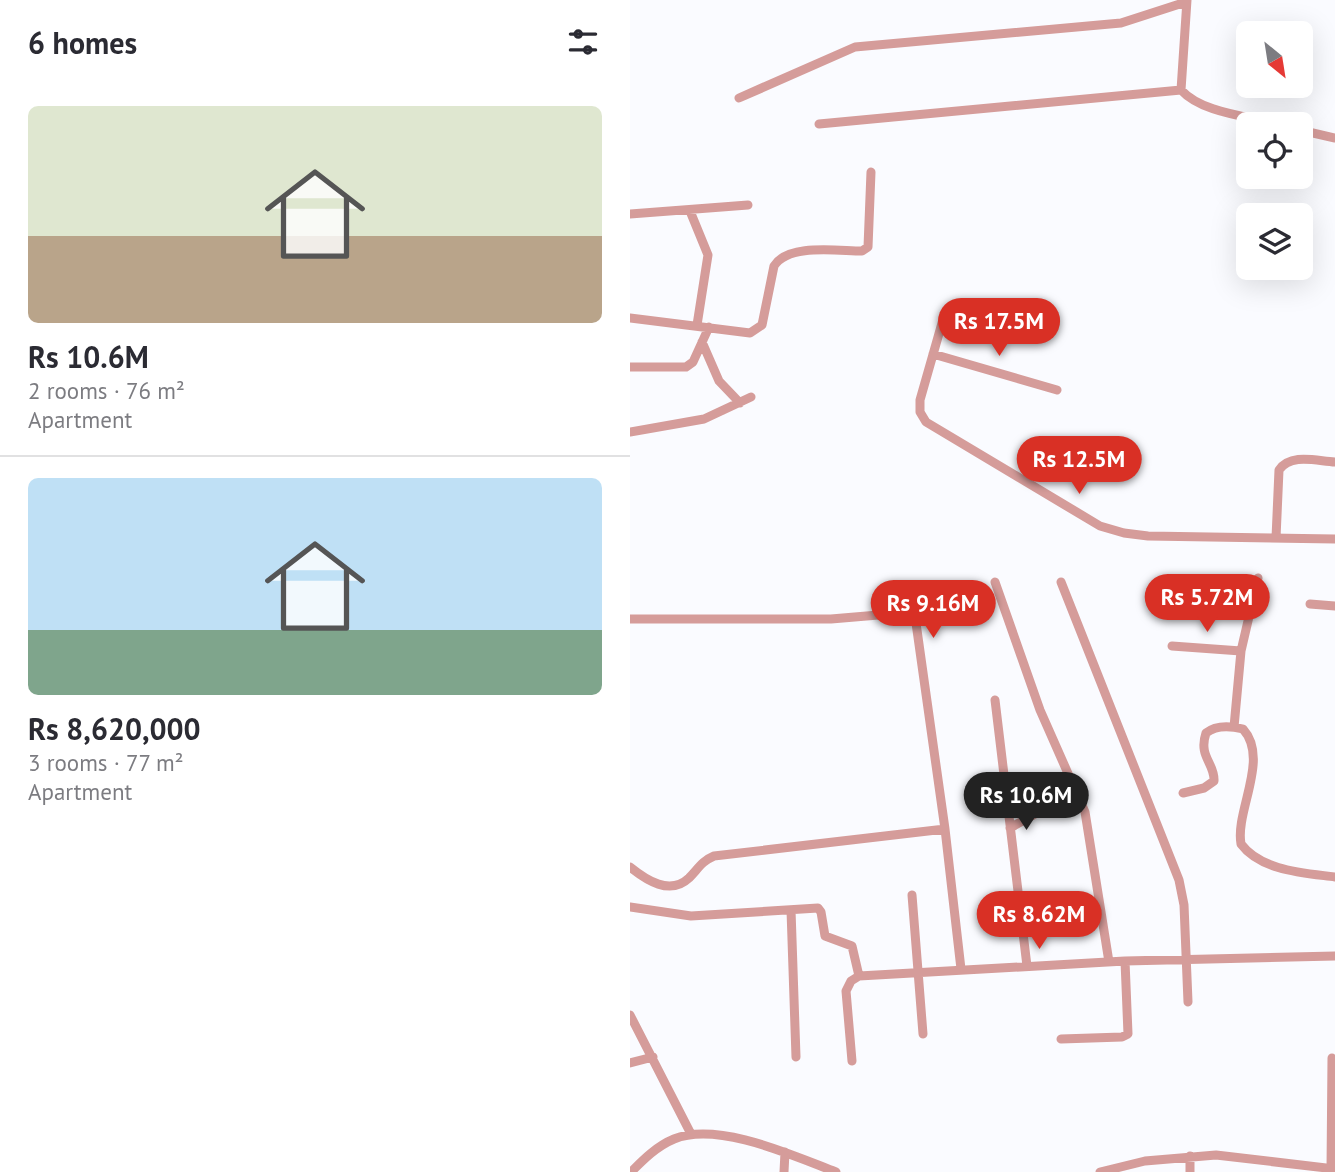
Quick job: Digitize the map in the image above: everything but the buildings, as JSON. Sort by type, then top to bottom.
[{"type":"street","points":[[739,98],[855,47],[1121,23],[1187,1],[1181,90],[1189,98],[1205,105],[1236,113]]},
{"type":"street","points":[[819,124],[1181,90]]},
{"type":"street","points":[[1313,133],[1335,138]]},
{"type":"street","points":[[630,318],[750,333],[758,331],[762,325],[774,265],[785,254],[862,251],[868,247],[871,172]]},
{"type":"street","points":[[630,214],[748,205]]},
{"type":"street","points":[[690,211],[708,255],[697,325]]},
{"type":"street","points":[[944,316],[920,400],[920,412],[926,422],[1100,526],[1124,534],[1148,536],[1335,540]]},
{"type":"street","points":[[630,367],[686,367],[693,362],[709,327]]},
{"type":"street","points":[[702,342],[719,381],[740,402]]},
{"type":"street","points":[[933,355],[1057,390]]},
{"type":"street","points":[[630,432],[704,419],[751,397]]},
{"type":"street","points":[[1276,538],[1279,470],[1284,463],[1292,459],[1335,462]]},
{"type":"street","points":[[1234,727],[1241,651],[1258,578]]},
{"type":"street","points":[[995,582],[1040,710],[1076,791],[1089,835],[1109,962]]},
{"type":"street","points":[[1061,582],[1179,880],[1184,905],[1188,1002]]},
{"type":"street","points":[[1310,604],[1335,606]]},
{"type":"street","points":[[630,618],[831,620],[902,613],[912,616],[916,623],[946,829],[961,969]]},
{"type":"street","points":[[1172,646],[1241,651]]},
{"type":"street","points":[[995,700],[1027,966]]},
{"type":"street","points":[[1184,793],[1204,788],[1214,781],[1215,776],[1204,755],[1206,733],[1211,729],[1243,729],[1251,744],[1252,777],[1241,845],[1245,851],[1282,869],[1335,877]]},
{"type":"street","points":[[1010,828],[1076,791]]},
{"type":"street","points":[[630,867],[654,884],[674,885],[683,882],[699,864],[714,856],[946,829]]},
{"type":"street","points":[[912,895],[923,1034]]},
{"type":"street","points":[[630,907],[691,916],[812,907],[821,912],[825,936],[852,946],[859,976]]},
{"type":"street","points":[[791,909],[796,1057]]},
{"type":"street","points":[[852,1060],[846,991],[851,981],[859,976],[1185,958],[1335,956]]},
{"type":"street","points":[[1061,1039],[1122,1037],[1128,1034],[1125,961]]},
{"type":"street","points":[[630,1015],[691,1134]]},
{"type":"street","points":[[630,1063],[653,1057]]},
{"type":"street","points":[[1100,1172],[1145,1161],[1190,1156],[1241,1156],[1287,1166],[1333,1169],[1332,1058]]},
{"type":"street","points":[[631,1172],[653,1151],[674,1138],[691,1134],[742,1140],[785,1152],[836,1172]]},
{"type":"street","points":[[784,1172],[785,1152]]},
{"type":"street","points":[[1190,1156],[1190,1172]]}]
